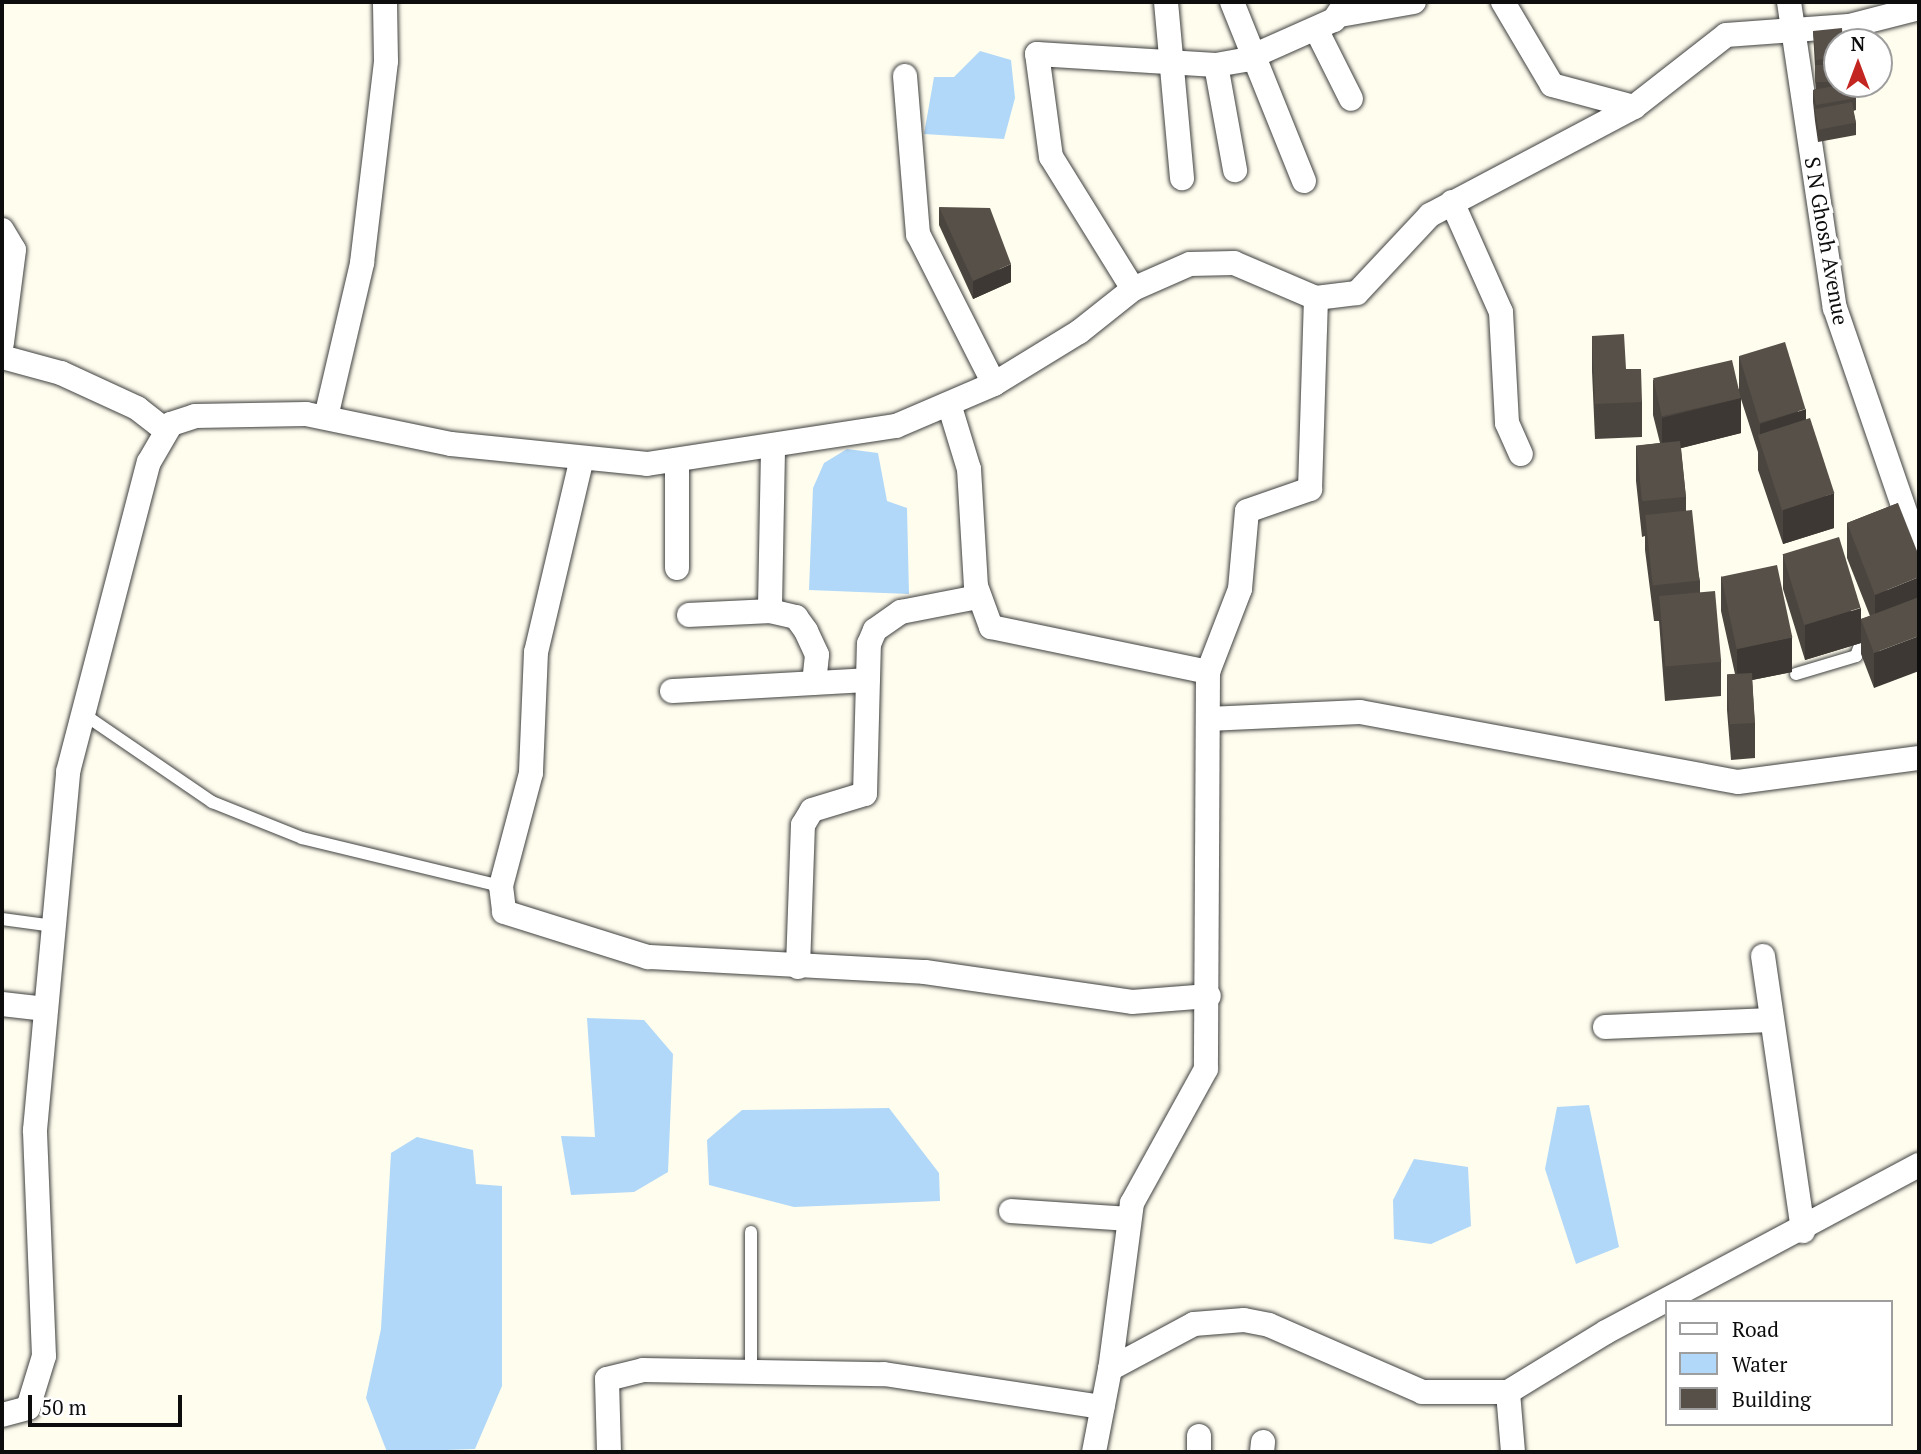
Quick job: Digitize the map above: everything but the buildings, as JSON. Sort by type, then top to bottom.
[{"type":"street","points":[[326,417],[362,263],[386,61],[386,2]]},
{"type":"street","points":[[1166,2],[1182,178]]},
{"type":"street","points":[[1232,2],[1259,58],[1304,181]]},
{"type":"street","points":[[1133,289],[1051,157],[1035,61],[1051,50],[1216,65],[1259,58],[1316,29],[1343,8],[1414,2]]},
{"type":"street","points":[[1503,2],[1552,85],[1634,107]]},
{"type":"street","name":"S N Ghosh Avenue","points":[[1789,2],[1796,28],[1835,308],[1903,523],[1919,552]]},
{"type":"street","points":[[2,1415],[28,1408],[44,1356],[35,1130],[68,772],[149,462],[165,430],[195,416],[326,417],[429,440],[581,462],[677,463],[773,450],[896,426],[950,407],[994,384],[1079,332],[1133,289],[1190,264],[1217,261],[1246,266],[1316,298],[1357,293],[1421,222],[1452,202],[1634,107],[1727,35],[1849,26],[1919,8]]},
{"type":"street","points":[[1316,29],[1351,99]]},
{"type":"street","points":[[1216,65],[1235,170]]},
{"type":"street","points":[[905,76],[918,234],[994,384]]},
{"type":"street","points":[[1452,202],[1501,312],[1507,423],[1521,454]]},
{"type":"street","points":[[2,230],[14,250],[2,343]]},
{"type":"street","points":[[1094,1452],[1110,1369],[1129,1219],[1146,1169],[1206,1069],[1209,996],[1208,672],[1240,589],[1247,511],[1310,489],[1316,298]]},
{"type":"street","points":[[2,357],[61,373],[137,408],[165,430]]},
{"type":"street","points":[[950,407],[973,490],[978,597],[991,627],[1208,672]]},
{"type":"street","points":[[771,611],[773,450]]},
{"type":"street","points":[[581,462],[536,652],[531,773],[501,886],[500,903],[512,918],[648,957],[925,972],[1132,1002],[1209,996]]},
{"type":"street","points":[[677,463],[677,568]]},
{"type":"street","points":[[798,967],[803,825],[812,810],[865,794],[868,680],[875,630],[901,612],[978,597]]},
{"type":"street","points":[[689,615],[771,611],[796,617],[817,654],[814,684]]},
{"type":"street","points":[[672,691],[868,680]]},
{"type":"street","points":[[1208,719],[1360,712],[1738,782],[1919,758]]},
{"type":"street","points":[[1763,956],[1770,1020],[1803,1231]]},
{"type":"street","points":[[2,1004],[46,1009]]},
{"type":"street","points":[[1605,1027],[1770,1020]]},
{"type":"street","points":[[1668,1300],[1803,1231],[1919,1165]]},
{"type":"street","points":[[1011,1211],[1129,1219]]},
{"type":"street","points":[[1110,1369],[1194,1324],[1244,1320],[1269,1325],[1422,1392],[1508,1392],[1606,1332],[1666,1301]]},
{"type":"street","points":[[609,1452],[607,1379],[642,1370],[884,1374],[1103,1406]]},
{"type":"street","points":[[1508,1392],[1513,1452]]},
{"type":"lane","points":[[1797,674],[1856,656],[1872,640],[1861,624]]},
{"type":"lane","points":[[82,713],[212,802],[302,838],[501,886]]},
{"type":"lane","points":[[2,919],[54,926]]},
{"type":"lane","points":[[751,1232],[751,1372]]},
{"type":"water","points":[[980,51],[1011,60],[1015,98],[1004,139],[924,134],[934,77],[954,77]]},
{"type":"water","points":[[847,449],[878,453],[887,501],[907,508],[909,594],[809,590],[813,488],[824,463]]},
{"type":"water","points":[[587,1018],[644,1020],[673,1054],[668,1172],[634,1192],[571,1195],[561,1136],[595,1137]]},
{"type":"water","points":[[1589,1105],[1619,1247],[1576,1264],[1545,1169],[1557,1107]]},
{"type":"water","points":[[889,1108],[939,1173],[940,1201],[794,1207],[709,1185],[707,1140],[742,1110]]},
{"type":"water","points":[[417,1137],[473,1150],[476,1184],[502,1186],[502,1386],[475,1449],[387,1452],[366,1398],[381,1329],[391,1153]]},
{"type":"water","points":[[1414,1159],[1468,1167],[1471,1226],[1431,1244],[1394,1239],[1393,1200]]}]
